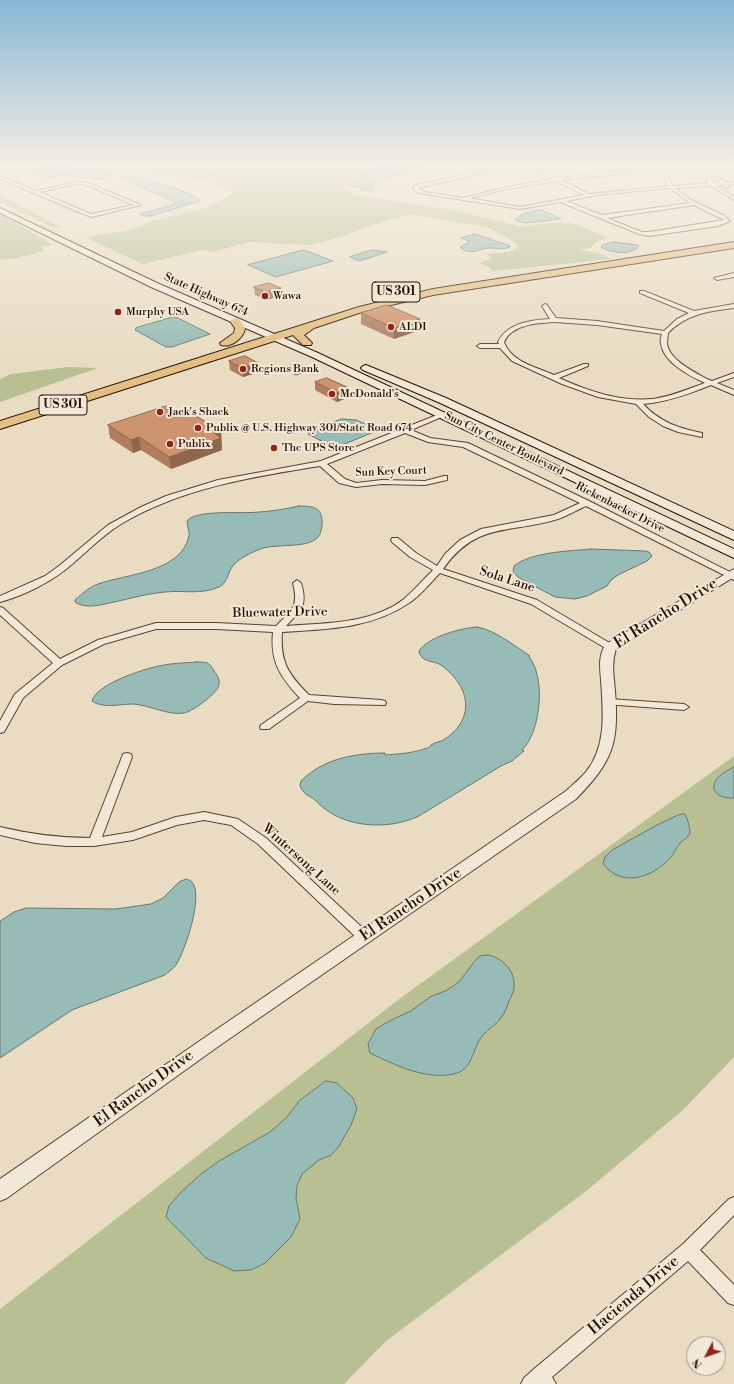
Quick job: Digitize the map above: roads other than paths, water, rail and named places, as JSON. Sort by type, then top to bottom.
[{"type":"main road","points":[[38,232],[65,246],[65,251],[91,251],[132,270],[145,273]]},
{"type":"main road","name":"State Highway 674","points":[[43,232],[155,286],[260,332]]},
{"type":"main road","name":"State Highway 674","points":[[58,232],[272,333]]},
{"type":"main road","name":"US 301","points":[[0,414],[260,332],[284,334],[373,306],[415,296],[734,245]]},
{"type":"main road","points":[[106,262],[110,267],[138,282],[136,286],[155,286]]},
{"type":"main road","name":"US 301","points":[[0,425],[272,333],[351,304],[406,290],[473,280],[617,264]]},
{"type":"main road","points":[[225,343],[240,333],[240,328],[235,321]]},
{"type":"main road","points":[[307,343],[298,335],[313,325]]},
{"type":"main road","name":"Sun City Center Boulevard","points":[[272,333],[315,355],[734,554]]},
{"type":"main road","name":"Sun City Center Boulevard","points":[[284,334],[442,400],[734,536]]},
{"type":"main road","points":[[442,415],[448,412],[457,412],[530,444],[553,452]]},
{"type":"street","points":[[635,232],[649,234],[666,232]]},
{"type":"street","points":[[717,278],[734,275]]},
{"type":"street","points":[[642,292],[694,313]]},
{"type":"street","points":[[545,306],[554,320]]},
{"type":"street","points":[[734,306],[694,313],[679,319],[665,333],[664,345],[672,358],[687,371],[734,393]]},
{"type":"street","points":[[665,333],[578,321],[554,320],[531,323],[514,328],[505,334],[501,340],[501,346],[514,360],[601,397],[620,401],[638,402],[666,398],[734,375]]},
{"type":"street","points":[[480,346],[501,346]]},
{"type":"street","points":[[555,377],[586,365]]},
{"type":"street","points":[[638,402],[656,421],[677,431],[699,435]]},
{"type":"street","points":[[0,599],[37,583],[61,568],[117,523],[148,506],[174,495],[207,484],[240,476],[322,463],[442,415]]},
{"type":"street","name":"Rickenbacker Drive","points":[[405,430],[428,440],[465,445],[732,575]]},
{"type":"street","name":"Sun Key Court","points":[[322,463],[342,481],[356,485],[382,482],[425,483],[444,478]]},
{"type":"street","name":"Bluewater Drive","points":[[0,730],[20,696],[59,663],[101,642],[156,626],[216,626],[278,629],[342,625],[365,620],[387,612],[407,601],[438,570],[448,556],[463,542],[484,531],[556,517],[586,503]]},
{"type":"street","name":"Sola Lane","points":[[395,540],[413,555],[438,570],[534,602],[610,647]]},
{"type":"street","name":"El Rancho Drive","points":[[0,1191],[210,1043],[571,795],[591,775],[603,756],[609,734],[609,702],[606,658],[610,647],[732,575]]},
{"type":"street","points":[[297,583],[300,594],[299,607],[278,629],[277,641],[280,664],[289,681],[306,698],[334,701],[381,702]]},
{"type":"street","points":[[0,610],[59,663]]},
{"type":"street","points":[[265,727],[306,698]]},
{"type":"street","points":[[609,702],[684,707]]},
{"type":"street","points":[[94,842],[127,757]]},
{"type":"street","name":"Wintersong Lane","points":[[0,831],[35,839],[66,842],[94,842],[133,836],[176,821],[204,816],[234,822],[262,841],[364,937]]},
{"type":"street","name":"Hacienda Drive","points":[[539,1381],[689,1250],[734,1204]]},
{"type":"street","points":[[689,1250],[734,1297]]},
{"type":"water","points":[[475,234],[510,247],[502,249],[486,248],[472,252],[464,250],[460,247],[470,242],[462,238]]},
{"type":"water","points":[[614,242],[639,246],[626,252],[610,251],[601,247]]},
{"type":"water","points":[[304,250],[333,261],[276,277],[248,265]]},
{"type":"water","points":[[372,250],[387,252],[359,261],[350,257]]},
{"type":"water","points":[[176,317],[210,334],[172,347],[166,347],[135,330],[136,328]]},
{"type":"water","points":[[298,363],[311,370],[296,375],[283,368]]},
{"type":"water","points":[[342,419],[356,420],[375,428],[376,431],[335,448],[308,434],[313,430]]},
{"type":"water","points":[[299,506],[317,509],[321,515],[322,525],[318,537],[305,544],[269,547],[250,553],[235,564],[230,570],[226,581],[219,587],[199,592],[157,593],[94,606],[86,606],[75,602],[75,600],[83,593],[95,585],[151,570],[164,565],[175,558],[184,548],[189,536],[187,521],[192,517],[210,513],[264,512]]},
{"type":"water","points":[[591,549],[645,551],[649,552],[652,556],[647,561],[618,575],[611,580],[607,586],[587,596],[575,599],[555,597],[519,578],[513,572],[514,566],[521,561],[540,555]]},
{"type":"water","points":[[477,627],[498,635],[530,656],[529,657],[534,666],[538,677],[539,704],[534,731],[522,750],[524,751],[512,761],[501,766],[419,816],[393,824],[379,825],[352,822],[327,811],[304,792],[300,786],[301,781],[319,767],[338,759],[349,756],[385,753],[385,755],[401,754],[417,751],[428,748],[453,733],[463,719],[466,702],[464,694],[460,685],[450,672],[438,663],[422,658],[419,651],[429,641],[445,634],[462,629]]},
{"type":"water","points":[[205,662],[211,666],[218,677],[219,685],[210,697],[188,712],[178,714],[133,704],[112,706],[101,705],[92,701],[95,695],[102,689],[121,678],[164,665]]},
{"type":"water","points":[[734,767],[734,798],[726,798],[718,795],[714,789],[717,778]]},
{"type":"water","points":[[685,814],[690,827],[689,835],[680,843],[673,855],[655,871],[637,878],[628,878],[619,876],[603,864],[605,857],[612,850],[657,825],[678,815]]},
{"type":"water","points":[[187,879],[192,882],[195,889],[195,910],[184,948],[180,958],[173,968],[165,975],[72,1010],[0,1058],[0,921],[14,912],[26,908],[116,909],[151,904],[163,898],[179,882]]},
{"type":"water","points":[[480,956],[493,956],[507,966],[513,976],[514,989],[505,1012],[499,1021],[480,1039],[471,1060],[465,1069],[454,1074],[432,1075],[410,1070],[370,1053],[368,1044],[376,1029],[411,1011],[430,997],[447,990],[459,982]]},
{"type":"water","points":[[326,1081],[337,1083],[353,1098],[357,1109],[351,1125],[338,1148],[331,1155],[319,1160],[302,1174],[297,1186],[296,1198],[300,1219],[291,1237],[265,1263],[251,1270],[234,1271],[206,1258],[166,1217],[169,1206],[180,1193],[201,1174],[219,1161],[270,1132],[287,1117],[299,1101]]},
{"type":"place","name":"Wawa","points":[[265,296]]},
{"type":"place","name":"Murphy USA","points":[[118,312]]},
{"type":"place","name":"ALDI","points":[[391,327]]},
{"type":"place","name":"Regions Bank","points":[[243,369]]},
{"type":"place","name":"McDonald's","points":[[332,394]]},
{"type":"place","name":"Jack's Shack","points":[[160,412]]},
{"type":"place","name":"Publix @ U.S. Highway 301/State Road 674","points":[[198,428]]},
{"type":"place","name":"Publix","points":[[170,444]]},
{"type":"place","name":"The UPS Store","points":[[274,448]]}]
